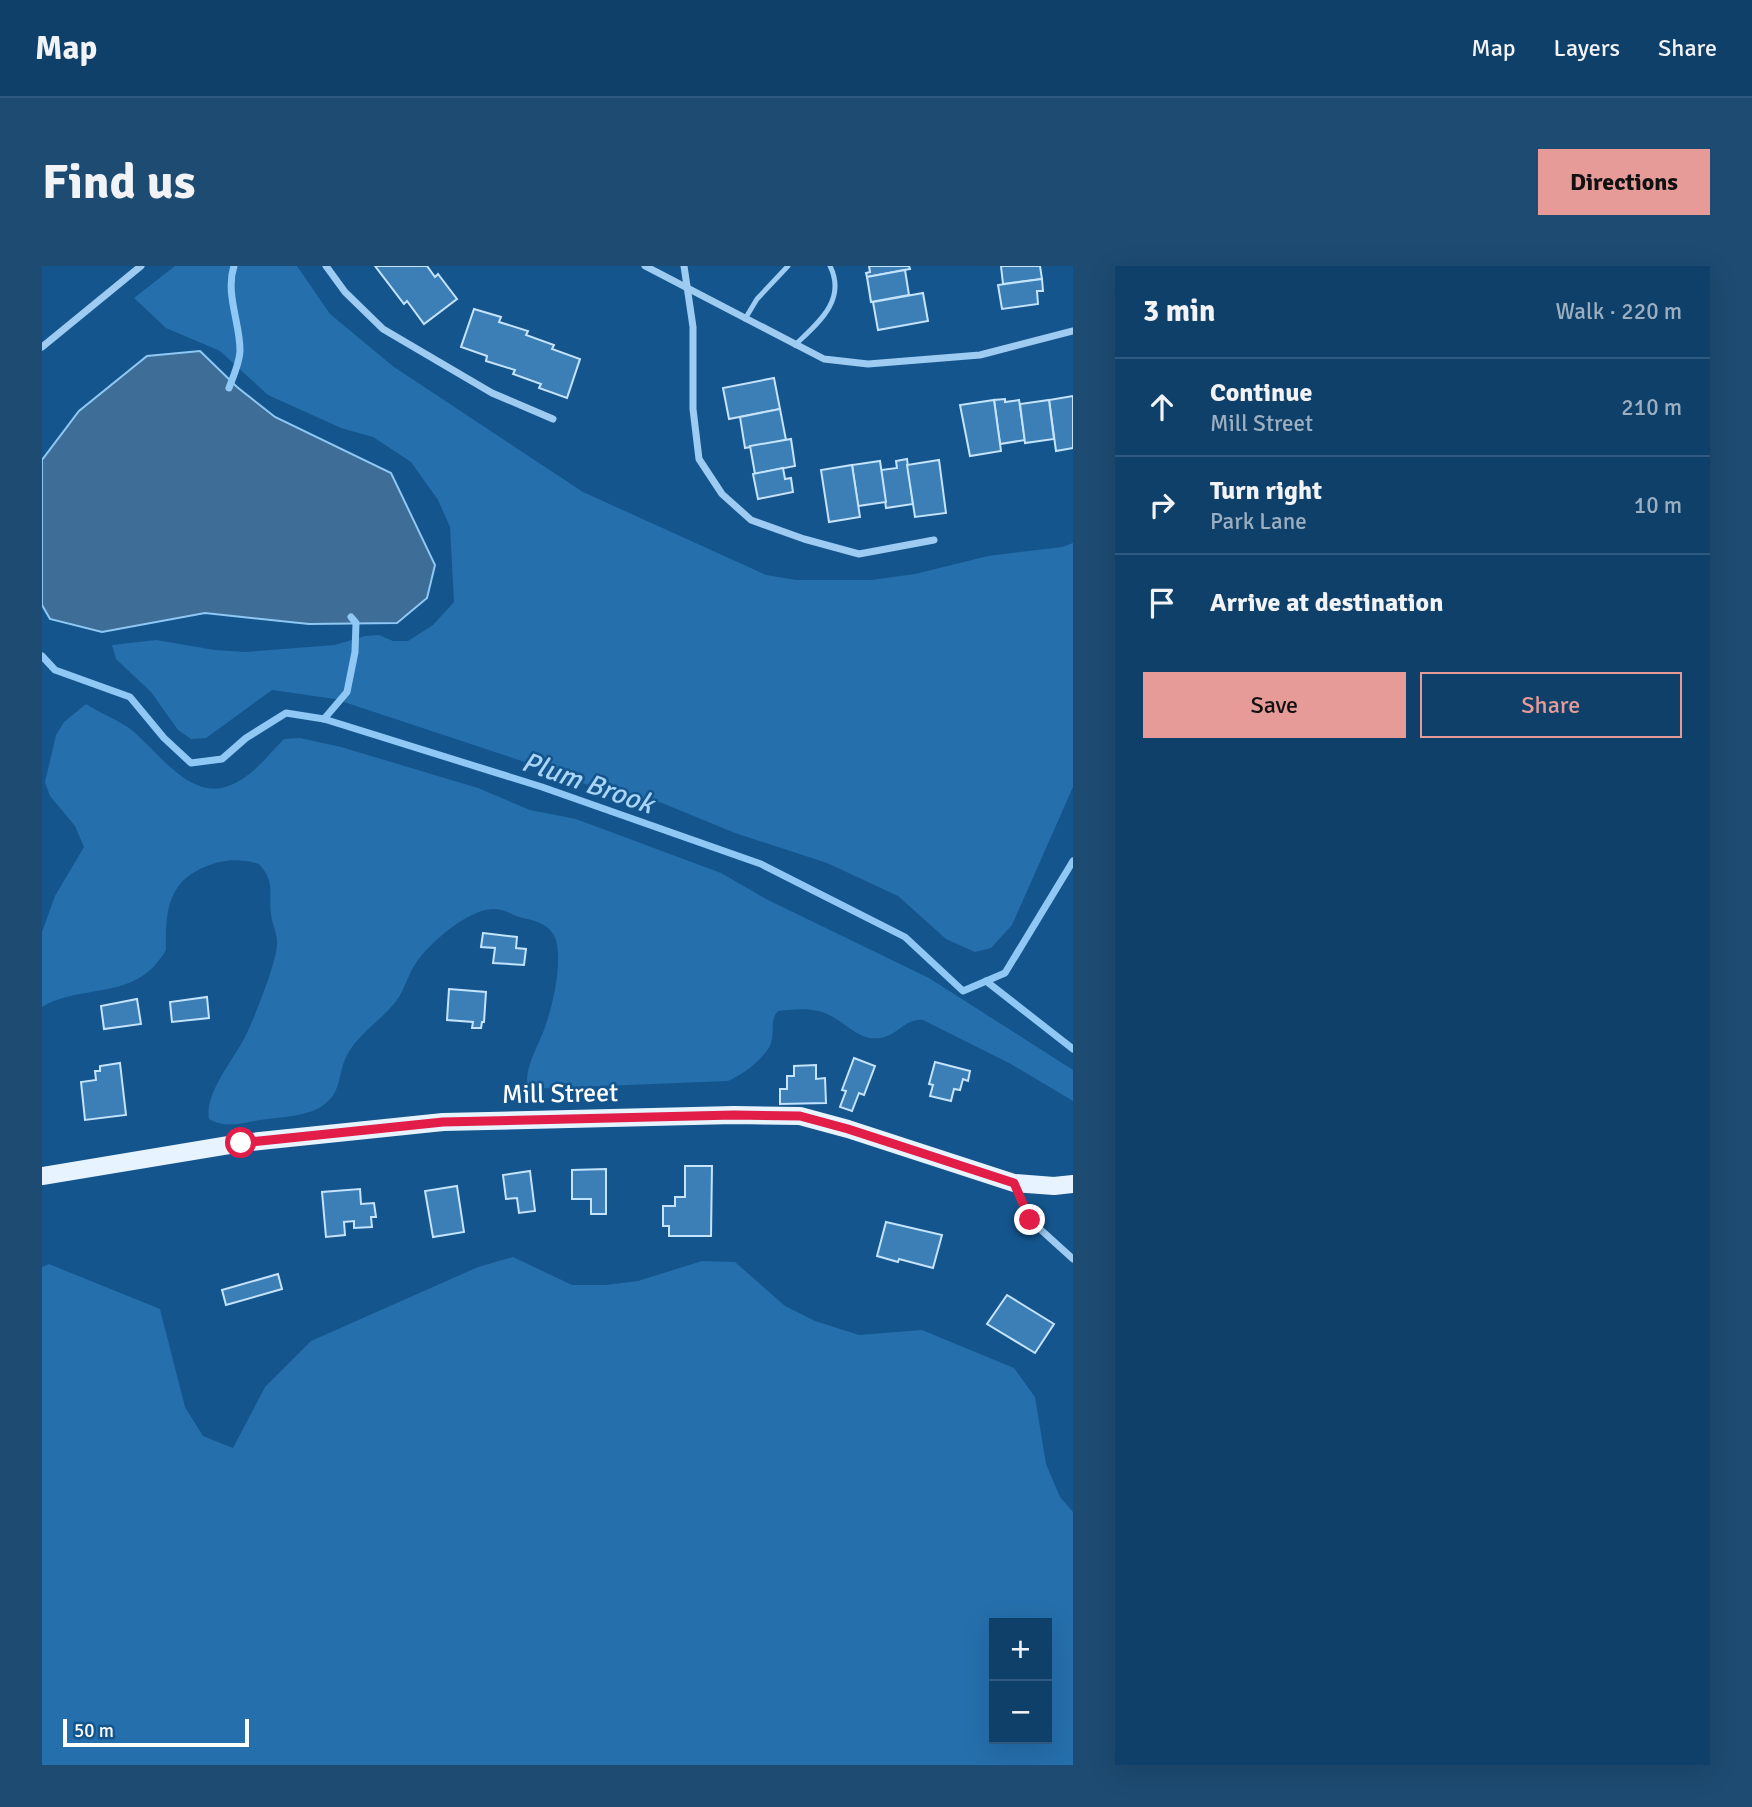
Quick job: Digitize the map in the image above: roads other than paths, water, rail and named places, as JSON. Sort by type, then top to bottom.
[{"type":"main road","name":"Mill Street","points":[[42,1176],[241,1143],[443,1122],[734,1115],[800,1116],[1014,1183],[1054,1186],[1073,1184]]},
{"type":"street","points":[[42,347],[141,266]]},
{"type":"street","points":[[326,266],[345,292],[383,329],[492,393],[553,419]]},
{"type":"street","points":[[645,266],[824,359],[868,364],[980,355],[1073,331]]},
{"type":"street","points":[[684,266],[693,327],[693,409],[699,459],[722,494],[751,520],[804,539],[859,554],[934,540]]},
{"type":"street","points":[[1014,1183],[1030,1220],[1073,1259]]},
{"type":"lane","points":[[745,319],[757,299],[788,266]]},
{"type":"lane","points":[[795,345],[832,304],[836,288],[830,266]]},
{"type":"waterway","points":[[229,388],[240,350],[231,287],[234,266]]},
{"type":"waterway","points":[[324,719],[347,692],[355,652],[356,623],[351,617]]},
{"type":"waterway","name":"Plum Brook","points":[[42,656],[55,670],[130,697],[164,738],[191,763],[222,759],[246,738],[286,713],[324,719],[542,787],[761,864],[905,937],[963,991],[1005,973],[1073,861]]},
{"type":"waterway","points":[[986,981],[1073,1049]]}]
